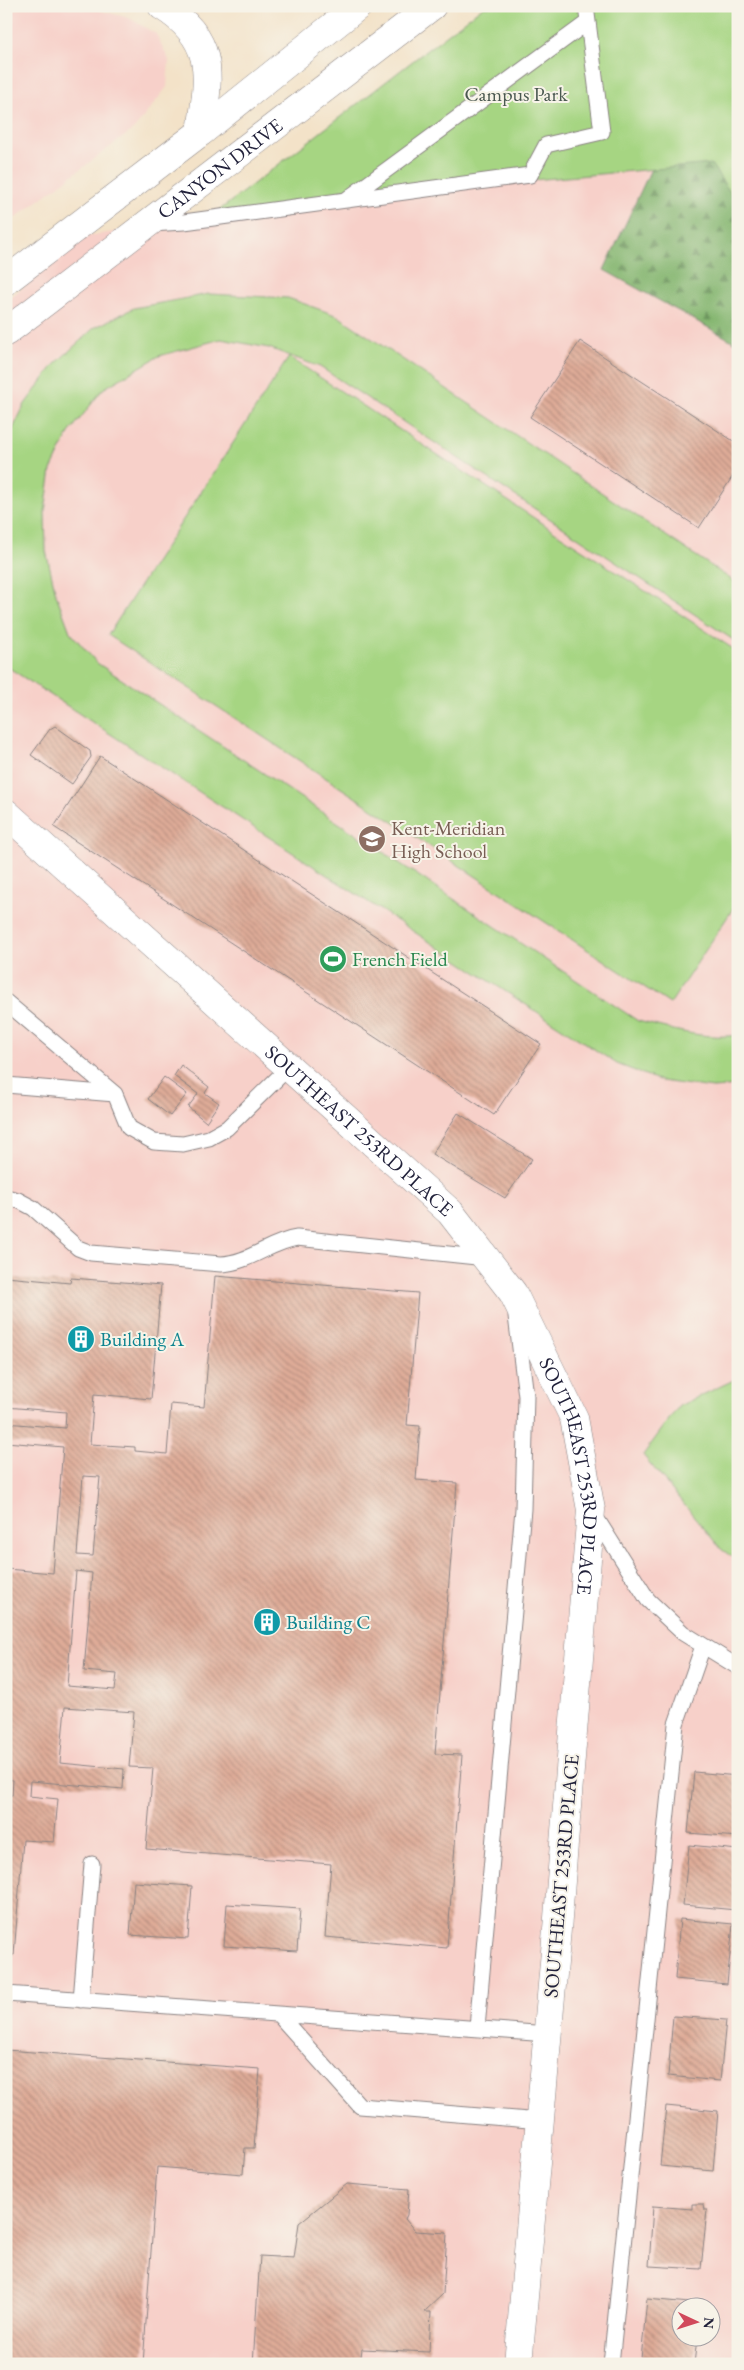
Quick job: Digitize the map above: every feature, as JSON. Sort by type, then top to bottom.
[{"type":"street","points":[[162,6],[174,14],[192,31],[204,51],[208,82],[201,132]]},
{"type":"street","name":"CANYON DRIVE","points":[[6,281],[201,132],[358,6]]},
{"type":"street","name":"CANYON DRIVE","points":[[6,332],[432,6]]},
{"type":"street","name":"SOUTHEAST 253RD PLACE","points":[[6,812],[450,1212],[513,1293],[574,1418],[591,1510],[548,2034],[518,2364]]},
{"type":"lane","points":[[149,224],[184,222],[530,175],[546,145],[602,132],[586,6]]},
{"type":"lane","points":[[345,200],[588,22]]},
{"type":"lane","points":[[6,1002],[115,1094],[129,1128],[154,1142],[182,1144],[209,1138],[227,1128],[289,1066]]},
{"type":"lane","points":[[6,1085],[115,1094]]},
{"type":"lane","points":[[6,1197],[18,1200],[33,1208],[78,1248],[113,1256],[236,1264],[282,1240],[297,1238],[486,1258]]},
{"type":"lane","points":[[477,2028],[523,1509],[526,1396],[513,1293]]},
{"type":"lane","points":[[591,1510],[648,1600],[683,1633],[738,1667]]},
{"type":"lane","points":[[611,2364],[676,1724],[703,1646]]},
{"type":"lane","points":[[82,2000],[92,1864]]},
{"type":"lane","points":[[6,1994],[548,2034]]},
{"type":"lane","points":[[278,2014],[360,2106],[540,2122]]},
{"type":"shaded area","points":[[31,6],[84,6],[129,18],[156,34],[169,60],[167,87],[134,129],[6,225],[6,11]]},
{"type":"shaded area","name":"Kent-Meridian High School","points":[[711,164],[738,204],[738,1378],[679,1406],[708,1533],[721,1549],[738,1561],[738,2364],[6,2364],[6,301],[86,236],[411,191]]},
{"type":"green space","name":"Campus Park","points":[[484,6],[738,6],[738,204],[711,164],[411,191],[208,219]]},
{"type":"green space","points":[[738,6],[738,344],[604,270],[651,169]]},
{"type":"green space","points":[[209,294],[288,298],[338,316],[738,584],[738,643],[320,367],[269,348],[221,339],[159,356],[103,389],[69,433],[51,470],[45,511],[46,551],[56,594],[70,632],[97,663],[638,1021],[700,1035],[738,1035],[738,1086],[713,1088],[661,1081],[617,1064],[6,666],[6,443],[25,404],[54,365],[94,328],[134,308]]},
{"type":"green space","points":[[289,357],[738,652],[738,901],[670,1004],[108,635]]},
{"type":"green space","points":[[738,1378],[738,1561],[721,1549],[643,1455],[679,1406]]},
{"type":"building","points":[[580,341],[738,444],[738,468],[699,528],[530,417]]},
{"type":"building","points":[[55,726],[90,751],[91,757],[72,784],[31,755],[50,729]]},
{"type":"building","name":"French Field","points":[[100,756],[541,1044],[494,1115],[54,827]]},
{"type":"building","points":[[181,1065],[209,1087],[205,1093],[219,1103],[206,1122],[188,1107],[198,1094],[174,1076]]},
{"type":"building","points":[[164,1077],[187,1094],[170,1116],[148,1099]]},
{"type":"building","points":[[458,1113],[532,1159],[505,1198],[432,1154]]},
{"type":"building","name":"Building C","points":[[215,1276],[418,1293],[407,1425],[420,1426],[416,1480],[457,1483],[435,1754],[462,1755],[447,1948],[325,1937],[331,1864],[146,1849],[153,1768],[129,1767],[134,1712],[65,1707],[60,1763],[124,1769],[123,1789],[30,1781],[29,1796],[58,1799],[54,1842],[23,1840],[14,1955],[6,1954],[6,1795],[12,1795],[13,1780],[6,1779],[6,1569],[53,1573],[63,1447],[6,1442],[6,1423],[65,1428],[66,1412],[6,1407],[6,1277],[70,1283],[71,1278],[161,1285],[151,1399],[94,1394],[90,1444],[135,1447],[135,1451],[167,1454],[171,1404],[204,1407]],"holes":[[[83,1476],[100,1477],[93,1556],[77,1555]],[[76,1571],[92,1573],[84,1671],[117,1674],[115,1690],[67,1686]]]},
{"type":"building","points":[[694,1772],[738,1776],[738,1837],[688,1833]]},
{"type":"building","points":[[689,1845],[738,1850],[736,1910],[683,1905]]},
{"type":"building","points":[[134,1882],[192,1886],[188,1939],[130,1935]]},
{"type":"building","points":[[227,1904],[300,1909],[297,1951],[224,1946]]},
{"type":"building","points":[[680,1919],[733,1924],[727,1984],[675,1979]]},
{"type":"building","points":[[673,2016],[726,2020],[720,2081],[668,2076]]},
{"type":"building","points":[[6,2050],[260,2069],[254,2148],[245,2148],[243,2174],[157,2167],[143,2364],[6,2364]]},
{"type":"building","points":[[666,2106],[718,2111],[713,2171],[660,2166]]},
{"type":"building","points":[[347,2184],[409,2189],[405,2219],[415,2231],[447,2233],[443,2294],[424,2312],[431,2312],[429,2352],[362,2349],[360,2364],[253,2364],[260,2256],[294,2258],[299,2223]]},
{"type":"building","points":[[692,2204],[703,2204],[704,2210],[707,2210],[701,2269],[649,2266],[653,2206],[692,2209]]},
{"type":"building","points":[[647,2299],[672,2301],[672,2348],[696,2348],[694,2364],[641,2359]]},
{"type":"place","name":"Kent-Meridian High School","points":[[372,839]]},
{"type":"place","name":"French Field","points":[[333,959]]},
{"type":"place","name":"Building A","points":[[81,1339]]},
{"type":"place","name":"Building C","points":[[267,1622]]}]
